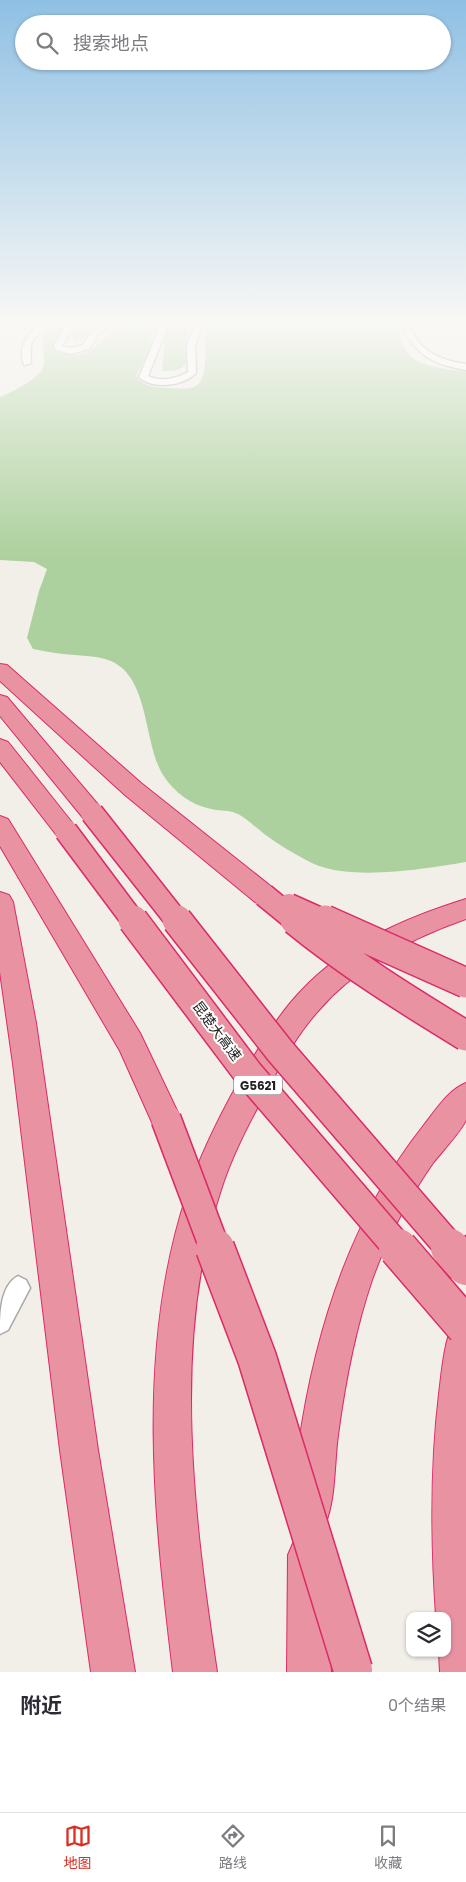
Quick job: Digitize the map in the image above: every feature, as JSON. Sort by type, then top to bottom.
[{"type":"highway","points":[[0,670],[133,789],[264,896],[344,958],[393,992],[466,1036]]},
{"type":"highway","name":"G5621","points":[[0,702],[92,813],[280,1051],[466,1266]]},
{"type":"highway","name":"昆楚大高速","points":[[0,747],[66,830],[248,1073],[466,1327]]},
{"type":"highway","points":[[0,825],[130,1042],[166,1119],[257,1358],[353,1671]]},
{"type":"highway","points":[[264,896],[344,928],[466,983]]},
{"type":"highway","points":[[0,902],[10,950],[27,1062],[90,1532],[112,1672]]},
{"type":"highway","points":[[195,1672],[186,1608],[173,1469],[173,1406],[180,1294],[202,1197],[224,1141],[235,1119],[287,1030],[316,994],[363,955],[426,924],[466,909]]},
{"type":"highway","points":[[309,1672],[308,1561],[319,1439],[328,1385],[340,1336],[368,1249],[385,1211],[435,1133],[466,1098]]},
{"type":"highway","points":[[462,1672],[452,1557],[452,1476],[457,1380],[466,1332]]},
{"type":"lane","points":[[0,1322],[18,1288]]},
{"type":"green space","points":[[0,401],[466,401],[466,862],[407,871],[362,873],[322,867],[276,843],[237,814],[230,811],[214,810],[190,801],[172,787],[163,775],[152,746],[139,694],[132,679],[122,668],[108,660],[91,656],[33,649],[27,638],[39,591],[47,569],[34,562],[0,560]]}]
